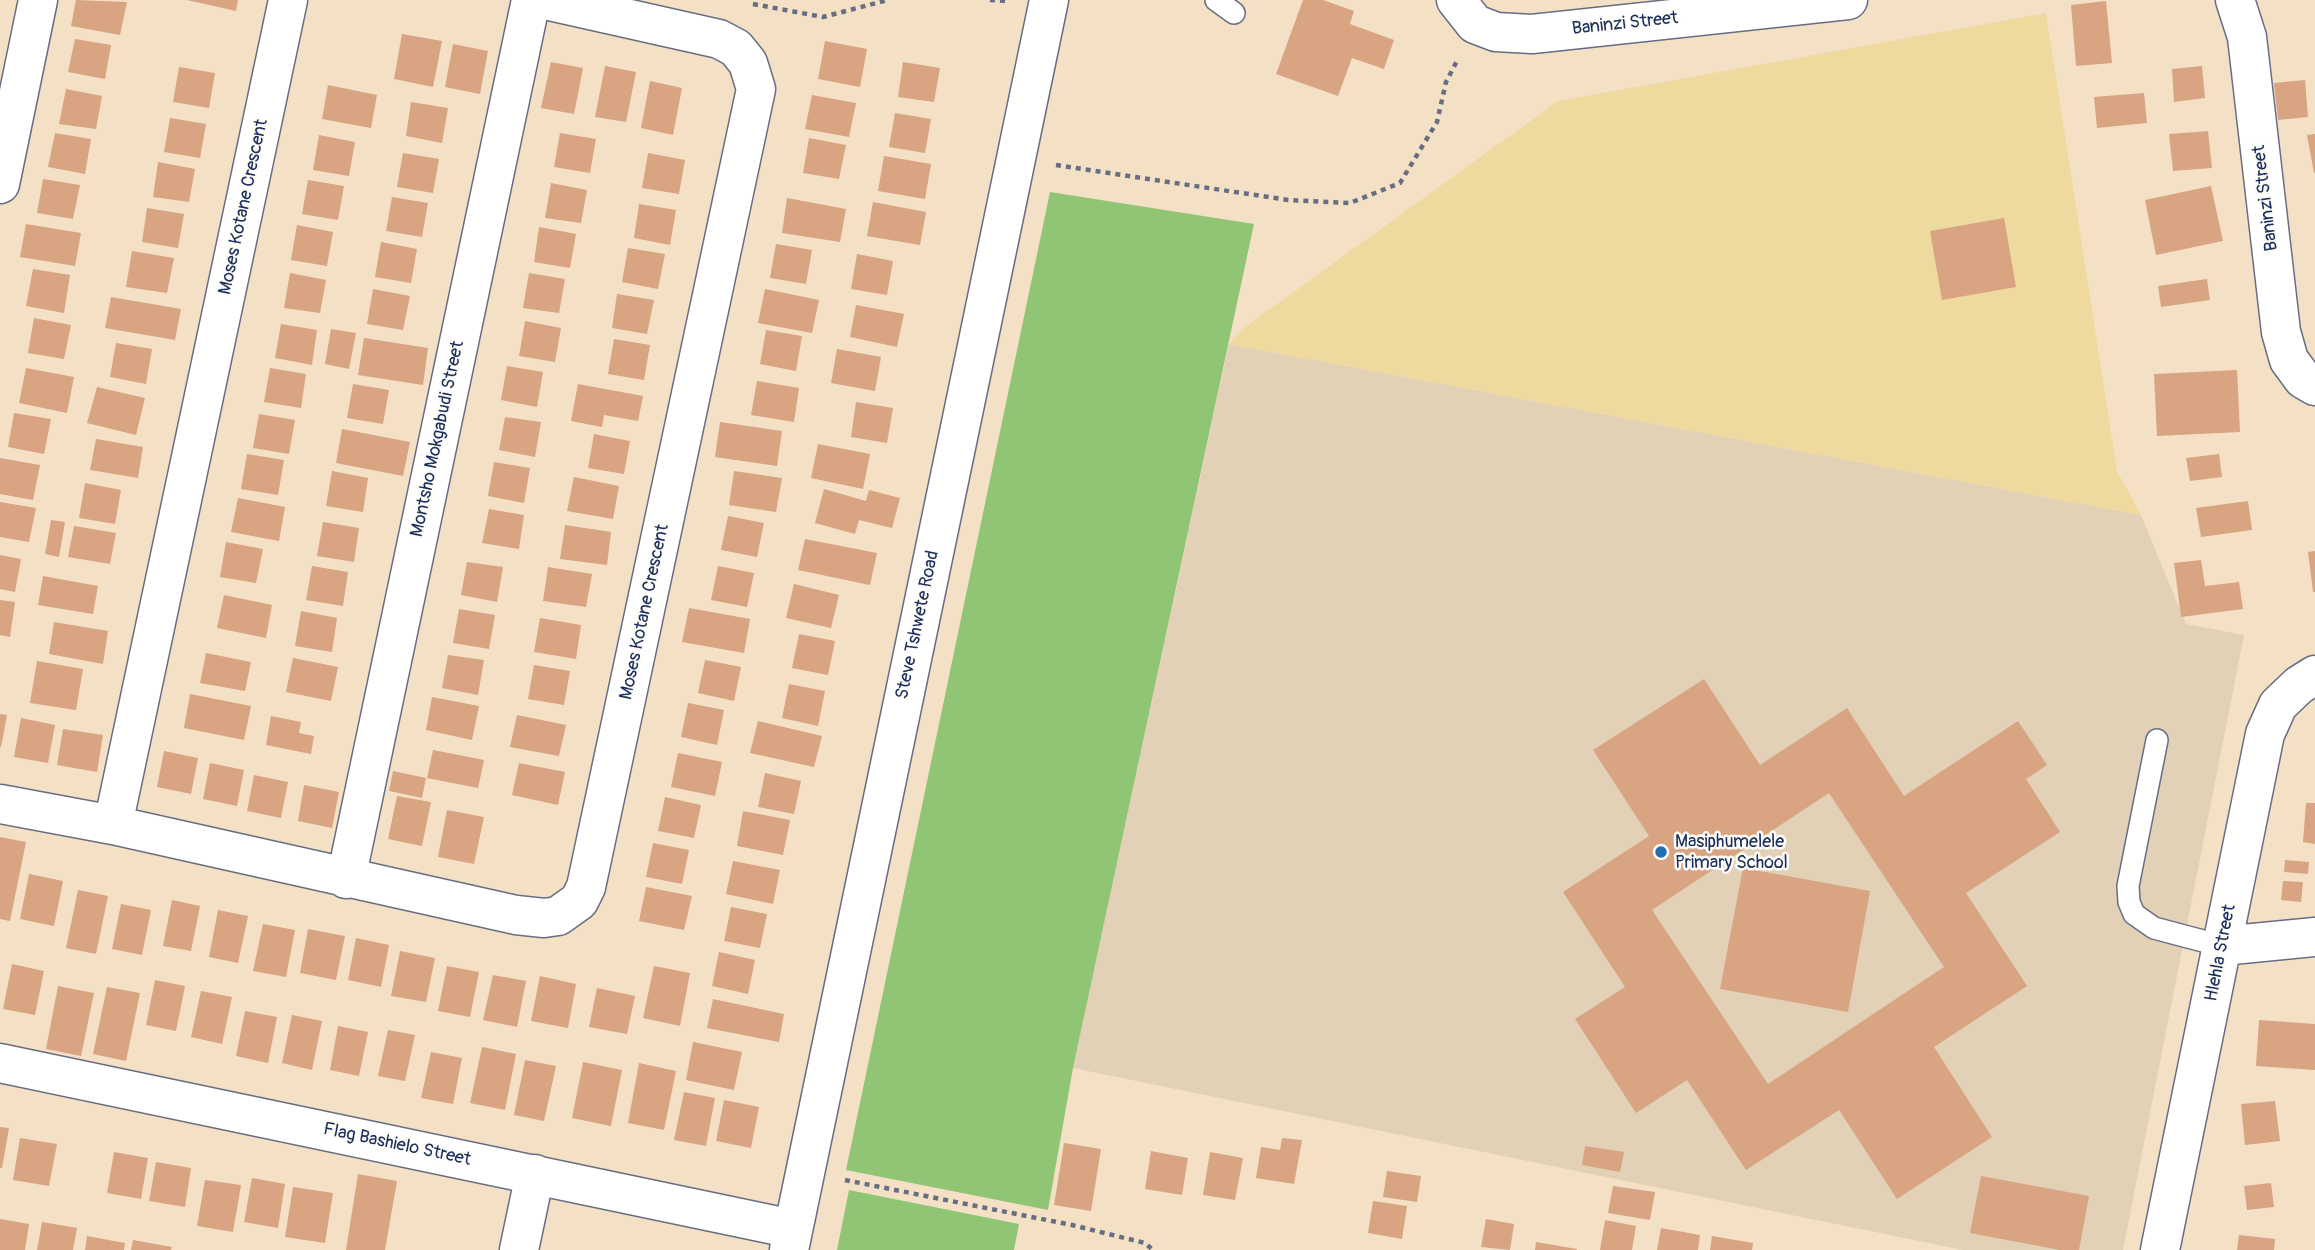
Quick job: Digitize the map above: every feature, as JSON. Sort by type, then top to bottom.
[{"type":"street","points":[[0,184],[38,0]]},
{"type":"street","name":"Moses Kotane Crescent","points":[[113,825],[288,0]]},
{"type":"street","name":"Montsho Mokgabudi Street","points":[[346,878],[531,0]]},
{"type":"street","name":"Moses Kotane Crescent","points":[[0,804],[113,825],[346,878],[544,918],[570,909],[586,887],[756,89],[748,63],[736,48],[719,38],[545,0]]},
{"type":"street","name":"Steve Tshwete Road","points":[[791,1239],[1049,0]]},
{"type":"street","name":"Baninzi Street","points":[[1466,12],[1496,32],[1532,34],[1848,0]]},
{"type":"street","name":"Baninzi Street","points":[[2235,0],[2247,37],[2281,332],[2289,360],[2303,379],[2315,386]]},
{"type":"street","name":"Hlehla Street","points":[[2160,1250],[2264,734],[2278,705],[2299,685],[2315,675]]},
{"type":"street","points":[[2222,946],[2315,937]]},
{"type":"street","name":"Flag Bashielo Street","points":[[0,1063],[536,1174],[791,1239]]},
{"type":"street","points":[[519,1250],[536,1174]]},
{"type":"lane","points":[[1216,0],[1234,13]]},
{"type":"lane","points":[[2157,740],[2128,886],[2129,902],[2134,914],[2154,928],[2222,946]]},
{"type":"path","points":[[753,4],[823,17],[888,0]]},
{"type":"path","points":[[1014,158],[1288,200],[1350,203],[1400,183],[1437,122],[1466,12]]},
{"type":"path","points":[[805,1171],[1072,1225],[1145,1243],[1153,1250]]},
{"type":"shaded area","name":"Masiphumelele Primary School","points":[[1229,344],[2141,515],[2186,624],[2244,635],[2123,1250],[1963,1250],[1073,1068]]},
{"type":"green space","points":[[1050,192],[1254,224],[1073,1068],[1048,1210],[846,1170]]},
{"type":"green space","points":[[849,1190],[1019,1224],[1014,1250],[837,1250]]},
{"type":"sand","points":[[2046,13],[2117,471],[2141,515],[1229,344],[1248,325],[1558,101]]},
{"type":"building","points":[[76,0],[127,2],[120,35],[71,26]]},
{"type":"building","points":[[187,0],[238,0],[236,11]]},
{"type":"building","points":[[1303,0],[1323,0],[1354,11],[1350,24],[1394,40],[1384,69],[1352,58],[1338,96],[1276,74]]},
{"type":"building","points":[[2106,1],[2112,63],[2076,66],[2071,5]]},
{"type":"building","points":[[402,34],[442,41],[433,87],[394,79]]},
{"type":"building","points":[[75,39],[111,45],[105,79],[68,72]]},
{"type":"building","points":[[825,41],[867,49],[860,87],[818,79]]},
{"type":"building","points":[[453,44],[488,51],[480,94],[445,87]]},
{"type":"building","points":[[551,62],[583,68],[574,114],[541,108]]},
{"type":"building","points":[[903,62],[940,68],[934,102],[898,97]]},
{"type":"building","points":[[605,66],[636,72],[626,122],[595,117]]},
{"type":"building","points":[[2202,66],[2205,98],[2174,102],[2172,69]]},
{"type":"building","points":[[179,67],[215,73],[209,108],[173,102]]},
{"type":"building","points":[[2305,80],[2308,117],[2278,120],[2274,83]]},
{"type":"building","points":[[650,81],[682,88],[673,135],[641,128]]},
{"type":"building","points":[[328,85],[377,95],[371,128],[322,119]]},
{"type":"building","points":[[66,89],[102,96],[96,129],[59,124]]},
{"type":"building","points":[[2144,93],[2147,123],[2097,128],[2094,97]]},
{"type":"building","points":[[812,95],[856,103],[849,137],[805,129]]},
{"type":"building","points":[[411,102],[448,108],[442,143],[406,136]]},
{"type":"building","points":[[895,113],[931,119],[925,153],[889,147]]},
{"type":"building","points":[[170,118],[206,124],[200,158],[164,152]]},
{"type":"building","points":[[2208,131],[2212,168],[2173,171],[2169,134]]},
{"type":"building","points":[[55,133],[91,139],[85,174],[48,167]]},
{"type":"building","points":[[560,133],[596,139],[590,173],[554,167]]},
{"type":"building","points":[[2315,134],[2315,173],[2314,173],[2307,135]]},
{"type":"building","points":[[319,135],[355,142],[349,176],[313,170]]},
{"type":"building","points":[[809,138],[846,145],[839,179],[803,173]]},
{"type":"building","points":[[403,153],[439,159],[433,193],[397,187]]},
{"type":"building","points":[[648,153],[685,160],[679,194],[642,188]]},
{"type":"building","points":[[884,156],[931,164],[925,199],[878,191]]},
{"type":"building","points":[[158,162],[195,169],[189,202],[153,197]]},
{"type":"building","points":[[43,179],[80,185],[73,219],[37,213]]},
{"type":"building","points":[[308,180],[344,186],[338,220],[302,214]]},
{"type":"building","points":[[551,183],[587,190],[581,223],[545,218]]},
{"type":"building","points":[[2211,186],[2223,241],[2156,255],[2145,200]]},
{"type":"building","points":[[392,197],[428,203],[422,237],[386,231]]},
{"type":"building","points":[[787,198],[846,209],[840,242],[782,233]]},
{"type":"building","points":[[873,202],[926,212],[920,245],[867,236]]},
{"type":"building","points":[[639,204],[676,210],[670,245],[634,238]]},
{"type":"building","points":[[147,208],[184,214],[178,248],[142,242]]},
{"type":"building","points":[[2004,218],[2016,287],[1942,300],[1930,231]]},
{"type":"building","points":[[26,224],[81,233],[75,266],[20,257]]},
{"type":"building","points":[[297,225],[333,232],[327,266],[291,260]]},
{"type":"building","points":[[539,227],[576,234],[570,268],[534,262]]},
{"type":"building","points":[[381,242],[417,249],[411,283],[375,277]]},
{"type":"building","points":[[776,244],[812,250],[806,284],[770,278]]},
{"type":"building","points":[[628,248],[665,254],[658,289],[622,282]]},
{"type":"building","points":[[132,251],[174,258],[167,293],[126,287]]},
{"type":"building","points":[[857,254],[893,261],[887,295],[851,289]]},
{"type":"building","points":[[33,269],[70,275],[64,313],[26,306]]},
{"type":"building","points":[[290,273],[326,280],[320,313],[284,308]]},
{"type":"building","points":[[529,273],[565,279],[559,313],[523,308]]},
{"type":"building","points":[[2207,279],[2210,300],[2161,307],[2158,286]]},
{"type":"building","points":[[373,289],[410,296],[403,330],[367,324]]},
{"type":"building","points":[[765,289],[819,300],[812,333],[758,323]]},
{"type":"building","points":[[617,294],[654,300],[647,334],[612,328]]},
{"type":"building","points":[[111,297],[181,309],[175,340],[105,328]]},
{"type":"building","points":[[856,305],[904,314],[897,347],[850,337]]},
{"type":"building","points":[[34,318],[71,325],[64,359],[28,353]]},
{"type":"building","points":[[525,321],[561,328],[555,362],[519,356]]},
{"type":"building","points":[[281,324],[317,330],[312,365],[275,358]]},
{"type":"building","points":[[331,329],[356,333],[349,369],[325,364]]},
{"type":"building","points":[[766,330],[802,336],[796,371],[760,364]]},
{"type":"building","points":[[364,338],[428,348],[423,385],[358,375]]},
{"type":"building","points":[[614,339],[650,345],[644,380],[608,374]]},
{"type":"building","points":[[116,343],[152,349],[146,384],[110,377]]},
{"type":"building","points":[[837,349],[881,357],[875,391],[831,383]]},
{"type":"building","points":[[507,366],[543,372],[537,407],[501,400]]},
{"type":"building","points":[[26,368],[74,377],[67,413],[19,403]]},
{"type":"building","points":[[270,368],[306,374],[301,408],[264,402]]},
{"type":"building","points":[[2237,370],[2240,432],[2157,436],[2154,374]]},
{"type":"building","points":[[757,381],[799,388],[794,422],[751,415]]},
{"type":"building","points":[[353,384],[389,390],[383,424],[347,418]]},
{"type":"building","points":[[578,384],[643,396],[638,421],[604,415],[602,427],[571,421]]},
{"type":"building","points":[[97,387],[145,398],[136,435],[87,423]]},
{"type":"building","points":[[856,402],[893,408],[887,443],[851,437]]},
{"type":"building","points":[[14,413],[51,419],[44,454],[8,447]]},
{"type":"building","points":[[259,414],[295,420],[289,454],[253,448]]},
{"type":"building","points":[[505,417],[541,422],[535,457],[499,450]]},
{"type":"building","points":[[720,422],[782,431],[777,466],[715,457]]},
{"type":"building","points":[[342,429],[410,442],[403,476],[336,463]]},
{"type":"building","points":[[594,434],[630,441],[624,474],[588,468]]},
{"type":"building","points":[[96,439],[143,447],[138,478],[90,470]]},
{"type":"building","points":[[818,444],[870,454],[863,489],[811,478]]},
{"type":"building","points":[[247,454],[284,460],[278,495],[241,489]]},
{"type":"building","points":[[2219,454],[2222,477],[2190,481],[2186,458]]},
{"type":"building","points":[[0,458],[40,465],[33,500],[0,494]]},
{"type":"building","points":[[494,462],[530,468],[524,503],[488,496]]},
{"type":"building","points":[[332,471],[368,478],[363,512],[326,506]]},
{"type":"building","points":[[734,471],[782,478],[776,512],[729,505]]},
{"type":"building","points":[[574,477],[619,486],[613,519],[567,511]]},
{"type":"building","points":[[85,483],[121,490],[115,524],[79,518]]},
{"type":"building","points":[[824,489],[866,501],[869,490],[900,498],[892,528],[859,520],[855,534],[815,523]]},
{"type":"building","points":[[238,498],[285,507],[279,541],[231,532]]},
{"type":"building","points":[[2248,501],[2252,530],[2201,537],[2196,508]]},
{"type":"building","points":[[0,502],[36,508],[29,542],[0,537]]},
{"type":"building","points":[[489,509],[524,515],[519,549],[482,543]]},
{"type":"building","points":[[728,516],[764,523],[757,557],[721,550]]},
{"type":"building","points":[[51,520],[65,522],[59,557],[45,554]]},
{"type":"building","points":[[323,522],[359,528],[354,562],[317,556]]},
{"type":"building","points":[[565,525],[611,532],[607,565],[560,559]]},
{"type":"building","points":[[74,526],[116,533],[110,564],[68,557]]},
{"type":"building","points":[[805,539],[877,553],[870,585],[798,570]]},
{"type":"building","points":[[226,542],[263,549],[256,583],[220,577]]},
{"type":"building","points":[[2315,551],[2315,592],[2313,592],[2308,552]]},
{"type":"building","points":[[0,555],[21,559],[15,592],[0,589]]},
{"type":"building","points":[[2201,560],[2205,586],[2239,582],[2243,609],[2181,617],[2174,563]]},
{"type":"building","points":[[467,562],[503,567],[497,602],[461,595]]},
{"type":"building","points":[[312,566],[348,572],[343,606],[306,600]]},
{"type":"building","points":[[718,566],[754,573],[747,607],[711,600]]},
{"type":"building","points":[[548,567],[592,574],[586,607],[543,601]]},
{"type":"building","points":[[43,576],[98,586],[93,614],[38,605]]},
{"type":"building","points":[[794,584],[839,595],[831,628],[786,618]]},
{"type":"building","points":[[224,595],[272,605],[266,638],[217,628]]},
{"type":"building","points":[[0,600],[15,602],[10,637],[0,635]]},
{"type":"building","points":[[689,608],[750,619],[744,653],[682,642]]},
{"type":"building","points":[[459,609],[495,615],[489,649],[453,643]]},
{"type":"building","points":[[301,611],[337,618],[332,652],[295,646]]},
{"type":"building","points":[[540,618],[581,625],[576,659],[534,652]]},
{"type":"building","points":[[54,622],[108,631],[103,664],[49,654]]},
{"type":"building","points":[[799,634],[835,641],[828,675],[792,668]]},
{"type":"building","points":[[206,653],[251,662],[245,691],[200,683]]},
{"type":"building","points":[[448,655],[484,660],[478,695],[442,688]]},
{"type":"building","points":[[293,658],[338,667],[331,701],[286,692]]},
{"type":"building","points":[[705,660],[741,667],[734,701],[698,693]]},
{"type":"building","points":[[37,661],[83,669],[76,710],[30,703]]},
{"type":"building","points":[[534,665],[570,671],[564,705],[528,699]]},
{"type":"building","points":[[1704,679],[1760,765],[1847,708],[1904,796],[2018,721],[2047,765],[2026,779],[2060,832],[1966,893],[2027,986],[1934,1047],[1992,1137],[1897,1199],[1839,1110],[1746,1170],[1687,1080],[1636,1113],[1575,1019],[1625,987],[1563,892],[1649,836],[1593,750]],"holes":[[[1829,793],[1944,967],[1768,1084],[1652,910]]]},
{"type":"building","points":[[789,684],[825,691],[818,726],[782,718]]},
{"type":"building","points":[[190,694],[251,706],[244,740],[184,728]]},
{"type":"building","points":[[432,697],[479,706],[472,740],[426,730]]},
{"type":"building","points":[[688,703],[724,710],[717,745],[681,737]]},
{"type":"building","points":[[0,714],[7,715],[1,747],[0,747]]},
{"type":"building","points":[[517,715],[566,725],[559,756],[510,747]]},
{"type":"building","points":[[271,716],[301,722],[299,733],[314,736],[311,754],[266,745]]},
{"type":"building","points":[[21,718],[55,725],[48,763],[14,757]]},
{"type":"building","points":[[758,721],[822,736],[814,767],[750,753]]},
{"type":"building","points":[[63,729],[103,735],[97,772],[57,765]]},
{"type":"building","points":[[433,750],[484,760],[478,788],[427,778]]},
{"type":"building","points":[[164,751],[198,758],[191,794],[157,787]]},
{"type":"building","points":[[678,753],[722,762],[715,796],[671,787]]},
{"type":"building","points":[[210,763],[244,770],[237,806],[203,799]]},
{"type":"building","points":[[519,763],[565,772],[558,805],[512,795]]},
{"type":"building","points":[[393,771],[426,778],[422,798],[389,791]]},
{"type":"building","points":[[765,773],[801,781],[794,814],[758,807]]},
{"type":"building","points":[[254,775],[288,782],[281,818],[247,811]]},
{"type":"building","points":[[304,785],[339,792],[332,828],[298,821]]},
{"type":"building","points":[[397,796],[431,802],[422,846],[388,839]]},
{"type":"building","points":[[665,797],[701,805],[694,838],[658,831]]},
{"type":"building","points":[[2306,803],[2315,803],[2315,844],[2303,842]]},
{"type":"building","points":[[447,810],[484,817],[474,864],[438,857]]},
{"type":"building","points":[[743,811],[790,820],[783,855],[737,846]]},
{"type":"building","points":[[0,837],[26,842],[10,921],[0,919]]},
{"type":"building","points":[[653,843],[689,850],[682,884],[646,877]]},
{"type":"building","points":[[2285,860],[2309,862],[2308,874],[2284,872]]},
{"type":"building","points":[[733,861],[780,870],[773,904],[726,894]]},
{"type":"building","points":[[1743,868],[1870,891],[1848,1012],[1720,989]]},
{"type":"building","points":[[29,874],[63,881],[54,926],[20,919]]},
{"type":"building","points":[[2283,881],[2303,882],[2301,902],[2281,900]]},
{"type":"building","points":[[646,887],[692,896],[684,930],[639,921]]},
{"type":"building","points":[[78,890],[108,896],[96,954],[66,948]]},
{"type":"building","points":[[172,900],[200,906],[191,951],[163,946]]},
{"type":"building","points":[[121,904],[151,910],[142,955],[112,949]]},
{"type":"building","points":[[731,907],[767,914],[760,948],[724,941]]},
{"type":"building","points":[[218,910],[248,916],[238,963],[209,957]]},
{"type":"building","points":[[263,924],[295,930],[286,977],[253,971]]},
{"type":"building","points":[[308,929],[345,936],[336,980],[300,973]]},
{"type":"building","points":[[356,938],[389,945],[381,987],[348,980]]},
{"type":"building","points":[[400,951],[435,958],[426,1002],[391,996]]},
{"type":"building","points":[[719,952],[755,960],[748,994],[712,986]]},
{"type":"building","points":[[12,964],[44,971],[35,1015],[3,1009]]},
{"type":"building","points":[[447,966],[479,972],[470,1017],[438,1011]]},
{"type":"building","points":[[654,966],[690,973],[680,1026],[643,1018]]},
{"type":"building","points":[[493,975],[526,981],[517,1027],[483,1020]]},
{"type":"building","points":[[540,976],[576,984],[568,1028],[531,1021]]},
{"type":"building","points":[[155,980],[185,986],[176,1031],[146,1025]]},
{"type":"building","points":[[58,986],[94,993],[81,1056],[46,1049]]},
{"type":"building","points":[[107,987],[140,993],[126,1061],[93,1054]]},
{"type":"building","points":[[597,988],[635,996],[627,1034],[589,1027]]},
{"type":"building","points":[[201,991],[232,997],[222,1044],[191,1037]]},
{"type":"building","points":[[713,999],[784,1014],[779,1042],[707,1028]]},
{"type":"building","points":[[245,1011],[277,1017],[268,1063],[236,1056]]},
{"type":"building","points":[[292,1015],[322,1021],[312,1070],[282,1063]]},
{"type":"building","points":[[2259,1020],[2315,1024],[2315,1070],[2256,1066]]},
{"type":"building","points":[[338,1026],[368,1032],[359,1076],[330,1070]]},
{"type":"building","points":[[388,1030],[415,1035],[405,1081],[378,1076]]},
{"type":"building","points":[[693,1042],[742,1052],[734,1090],[686,1080]]},
{"type":"building","points":[[482,1047],[516,1054],[505,1110],[470,1103]]},
{"type":"building","points":[[431,1052],[462,1058],[453,1104],[421,1098]]},
{"type":"building","points":[[525,1060],[556,1066],[544,1121],[514,1115]]},
{"type":"building","points":[[583,1062],[622,1070],[611,1126],[572,1118]]},
{"type":"building","points":[[639,1063],[676,1071],[664,1130],[628,1123]]},
{"type":"building","points":[[684,1092],[715,1098],[706,1146],[674,1140]]},
{"type":"building","points":[[724,1100],[759,1107],[751,1148],[716,1141]]},
{"type":"building","points":[[2275,1101],[2280,1141],[2245,1145],[2241,1104]]},
{"type":"building","points":[[0,1127],[9,1128],[2,1168],[0,1168]]},
{"type":"building","points":[[20,1138],[57,1144],[49,1186],[13,1180]]},
{"type":"building","points":[[1282,1138],[1302,1140],[1294,1184],[1256,1178],[1261,1147],[1280,1150]]},
{"type":"building","points":[[1064,1143],[1101,1149],[1091,1211],[1054,1205]]},
{"type":"building","points":[[1585,1146],[1624,1152],[1620,1172],[1582,1165]]},
{"type":"building","points":[[1151,1151],[1188,1158],[1182,1195],[1145,1189]]},
{"type":"building","points":[[114,1152],[148,1158],[141,1199],[107,1193]]},
{"type":"building","points":[[1210,1152],[1243,1158],[1235,1200],[1203,1195]]},
{"type":"building","points":[[156,1162],[191,1168],[185,1207],[149,1201]]},
{"type":"building","points":[[1387,1171],[1421,1176],[1417,1202],[1383,1197]]},
{"type":"building","points":[[358,1174],[397,1181],[385,1250],[346,1250]]},
{"type":"building","points":[[1981,1176],[2089,1196],[2079,1250],[2060,1250],[1970,1233]]},
{"type":"building","points":[[252,1178],[285,1184],[278,1228],[244,1222]]},
{"type":"building","points":[[205,1180],[241,1185],[233,1232],[197,1226]]},
{"type":"building","points":[[2271,1183],[2274,1207],[2247,1210],[2244,1186]]},
{"type":"building","points":[[1613,1186],[1655,1192],[1650,1220],[1608,1213]]},
{"type":"building","points":[[293,1187],[333,1193],[325,1243],[285,1237]]},
{"type":"building","points":[[1373,1201],[1407,1206],[1402,1239],[1368,1233]]},
{"type":"building","points":[[0,1219],[29,1224],[25,1250],[0,1250]]},
{"type":"building","points":[[1486,1219],[1514,1224],[1510,1250],[1481,1247]]},
{"type":"building","points":[[1605,1220],[1636,1226],[1632,1250],[1600,1250]]},
{"type":"building","points":[[42,1222],[77,1228],[73,1250],[37,1250]]},
{"type":"building","points":[[1661,1228],[1700,1235],[1698,1250],[1657,1250]]},
{"type":"building","points":[[2239,1235],[2275,1239],[2274,1250],[2237,1250]]},
{"type":"building","points":[[87,1236],[125,1243],[124,1250],[85,1250]]},
{"type":"building","points":[[1712,1236],[1753,1243],[1752,1250],[1710,1250]]},
{"type":"building","points":[[133,1240],[172,1247],[171,1250],[131,1250]]},
{"type":"building","points":[[1536,1242],[1577,1249],[1577,1250],[1535,1250]]},
{"type":"place","name":"Masiphumelele Primary School","points":[[1661,852]]}]
